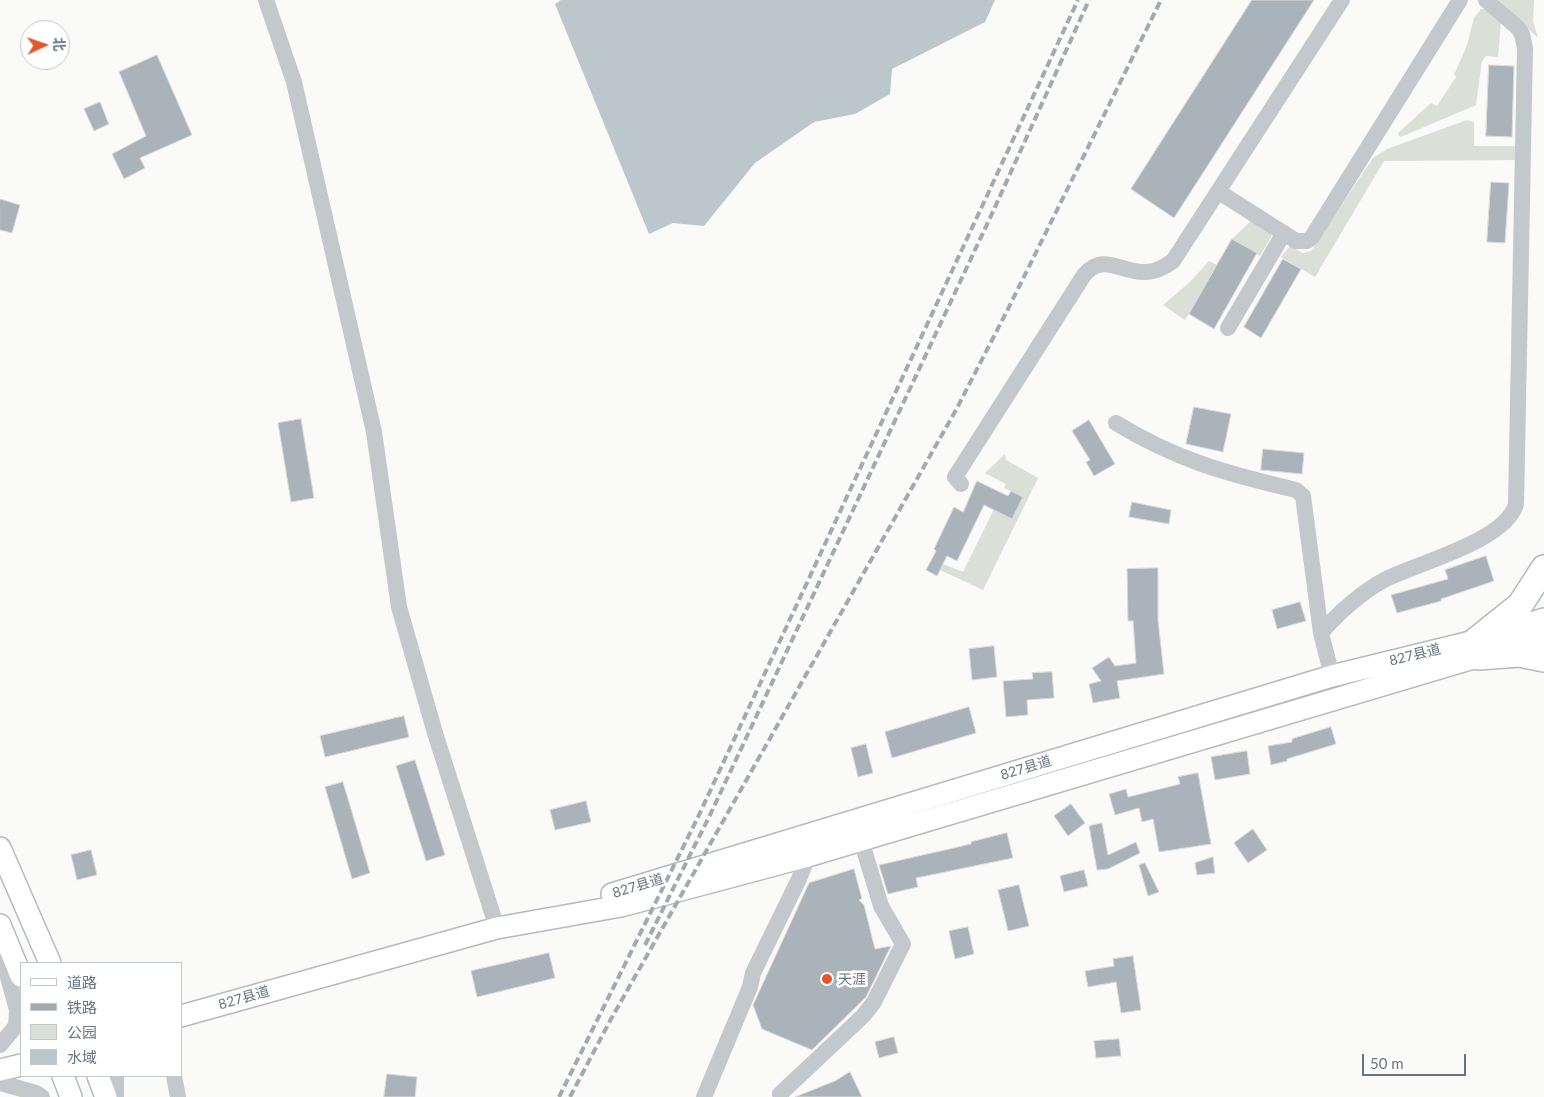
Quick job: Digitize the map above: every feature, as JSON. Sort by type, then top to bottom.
[{"type":"highway","points":[[1477,649],[1520,605],[1534,588],[1544,568]]},
{"type":"highway","points":[[1477,649],[1544,659]]},
{"type":"main road","name":"827县道","points":[[504,927],[621,906],[808,856],[1477,649],[1544,619]]},
{"type":"main road","name":"827县道","points":[[182,1016],[504,927],[1332,676],[1544,637]]},
{"type":"main road","points":[[0,848],[50,960]]},
{"type":"main road","points":[[0,925],[20,974]]},
{"type":"main road","points":[[0,1070],[20,1065]]},
{"type":"main road","points":[[63,1077],[71,1097]]},
{"type":"main road","points":[[98,1077],[106,1097]]},
{"type":"street","points":[[266,0],[294,82],[374,432],[398,607],[435,734],[504,927]]},
{"type":"street","points":[[961,484],[955,477],[1089,269],[1103,263],[1145,272],[1160,269],[1173,260],[1183,249],[1342,0]]},
{"type":"street","points":[[1219,192],[1284,234],[1301,242],[1312,237],[1460,0]]},
{"type":"street","points":[[1321,633],[1333,620],[1381,582],[1431,562],[1492,532],[1511,516],[1516,504],[1525,48],[1522,34],[1518,28],[1486,0]]},
{"type":"street","points":[[1228,328],[1284,234]]},
{"type":"street","points":[[1116,423],[1182,458],[1246,478],[1296,490],[1303,496],[1307,509],[1321,633],[1332,676]]},
{"type":"street","points":[[781,1097],[780,1094],[863,1016],[874,1002],[903,944],[881,906],[862,840]]},
{"type":"street","points":[[704,1097],[750,987],[753,973],[799,879],[808,856]]},
{"type":"street","points":[[0,948],[17,1010],[16,1026],[0,1046]]},
{"type":"street","points":[[116,1077],[116,1097]]},
{"type":"street","points":[[174,1077],[178,1097]]},
{"type":"street","points":[[0,1082],[36,1093],[42,1097]]},
{"type":"green space","points":[[1499,0],[1534,0],[1533,21],[1538,38]]},
{"type":"green space","points":[[1481,9],[1486,9],[1501,21],[1498,57],[1486,56],[1482,61],[1476,105],[1401,137],[1399,136],[1398,133],[1431,103],[1437,106],[1456,77],[1454,75],[1467,45],[1474,18]]},
{"type":"green space","points":[[1467,120],[1474,122],[1474,146],[1518,146],[1517,160],[1384,161],[1315,277],[1281,257],[1290,246],[1303,253],[1311,251],[1373,158],[1387,149]]},
{"type":"green space","points":[[1252,220],[1271,233],[1271,237],[1260,256],[1232,239]]},
{"type":"green space","points":[[1209,261],[1217,265],[1185,320],[1163,305],[1190,282]]},
{"type":"green space","points":[[1005,454],[1006,460],[1038,478],[983,590],[940,570],[943,564],[963,572],[1001,495],[1008,498],[1000,513],[1012,519],[1023,497],[1004,488],[1006,484],[985,473]]},
{"type":"water","points":[[561,0],[995,0],[985,22],[892,69],[890,94],[855,114],[814,122],[755,163],[704,226],[673,223],[649,234],[555,4]]},
{"type":"building","points":[[1252,0],[1314,0],[1174,218],[1131,189]]},
{"type":"building","points":[[157,55],[192,135],[140,158],[145,168],[124,179],[112,154],[146,136],[119,72]]},
{"type":"building","points":[[1489,65],[1514,66],[1512,137],[1486,136]]},
{"type":"building","points":[[100,102],[109,124],[94,131],[84,109]]},
{"type":"building","points":[[1491,182],[1509,183],[1505,243],[1487,242]]},
{"type":"building","points":[[0,199],[20,205],[12,233],[0,230]]},
{"type":"building","points":[[1232,239],[1257,253],[1214,329],[1189,314]]},
{"type":"building","points":[[1283,259],[1301,269],[1261,338],[1244,327]]},
{"type":"building","points":[[1194,407],[1231,414],[1223,452],[1186,444]]},
{"type":"building","points":[[301,419],[314,498],[291,502],[278,423]]},
{"type":"building","points":[[1089,420],[1115,464],[1094,476],[1086,462],[1090,460],[1072,431]]},
{"type":"building","points":[[1263,449],[1304,453],[1302,474],[1261,470]]},
{"type":"building","points":[[977,481],[1008,496],[1011,491],[1023,497],[1012,519],[984,505],[957,561],[947,556],[937,576],[926,570],[936,551],[934,549],[954,507],[963,512]]},
{"type":"building","points":[[1132,502],[1171,510],[1169,524],[1129,517]]},
{"type":"building","points":[[1486,556],[1494,581],[1441,599],[1441,601],[1397,613],[1391,595],[1448,579],[1445,570]]},
{"type":"building","points":[[1158,568],[1158,620],[1164,674],[1117,681],[1120,698],[1093,703],[1089,684],[1101,681],[1092,668],[1109,657],[1115,666],[1136,663],[1133,621],[1128,621],[1127,569]]},
{"type":"building","points":[[1300,602],[1306,621],[1277,629],[1272,610]]},
{"type":"building","points":[[994,646],[997,677],[972,680],[969,649]]},
{"type":"building","points":[[1052,672],[1054,698],[1027,700],[1028,715],[1006,717],[1003,681],[1033,679],[1032,673]]},
{"type":"building","points":[[969,707],[976,733],[892,758],[885,732]]},
{"type":"building","points":[[404,716],[409,737],[325,757],[320,736]]},
{"type":"building","points":[[1331,727],[1336,744],[1271,765],[1268,746],[1292,742],[1292,739]]},
{"type":"building","points":[[866,744],[873,773],[858,777],[851,748]]},
{"type":"building","points":[[1247,751],[1250,774],[1215,780],[1211,757]]},
{"type":"building","points":[[415,760],[445,855],[426,861],[396,766]]},
{"type":"building","points":[[1198,773],[1211,844],[1159,852],[1153,819],[1142,822],[1139,808],[1115,815],[1109,794],[1126,789],[1128,797],[1180,784],[1178,777]]},
{"type":"building","points":[[343,782],[370,873],[352,879],[325,787]]},
{"type":"building","points":[[586,801],[591,822],[555,830],[550,810]]},
{"type":"building","points":[[1071,804],[1085,823],[1068,836],[1054,816]]},
{"type":"building","points":[[1102,823],[1108,855],[1136,842],[1140,853],[1108,869],[1097,870],[1089,826]]},
{"type":"building","points":[[1253,829],[1267,850],[1248,863],[1234,843]]},
{"type":"building","points":[[1007,833],[1013,858],[916,878],[918,887],[888,894],[879,865],[971,844],[971,842]]},
{"type":"building","points":[[91,850],[97,875],[77,880],[71,855]]},
{"type":"building","points":[[1213,857],[1215,873],[1197,875],[1195,863]]},
{"type":"building","points":[[1145,863],[1159,892],[1148,896],[1139,865]]},
{"type":"building","points":[[854,869],[862,899],[859,900],[864,905],[875,949],[891,946],[866,997],[812,1050],[762,1029],[753,1005],[809,883]]},
{"type":"building","points":[[1084,870],[1088,886],[1064,892],[1060,876]]},
{"type":"building","points":[[1019,885],[1029,926],[1008,931],[998,890]]},
{"type":"building","points":[[968,927],[974,954],[955,959],[949,931]]},
{"type":"building","points":[[549,953],[555,978],[477,997],[471,971]]},
{"type":"building","points":[[1133,956],[1141,1010],[1121,1013],[1116,982],[1088,987],[1085,971],[1114,966],[1113,959]]},
{"type":"building","points":[[894,1037],[898,1053],[879,1058],[875,1042]]},
{"type":"building","points":[[1119,1039],[1121,1056],[1096,1058],[1094,1041]]},
{"type":"building","points":[[850,1072],[862,1097],[795,1097],[835,1081]]},
{"type":"building","points":[[387,1074],[417,1077],[415,1097],[384,1097]]},
{"type":"railway","points":[[559,1097],[698,817],[1078,0]]},
{"type":"railway","points":[[645,945],[710,815],[990,218],[1089,0]]},
{"type":"railway","points":[[570,1097],[611,1019],[956,410],[1161,0]]},
{"type":"place","name":"天涯","points":[[827,979]]}]
